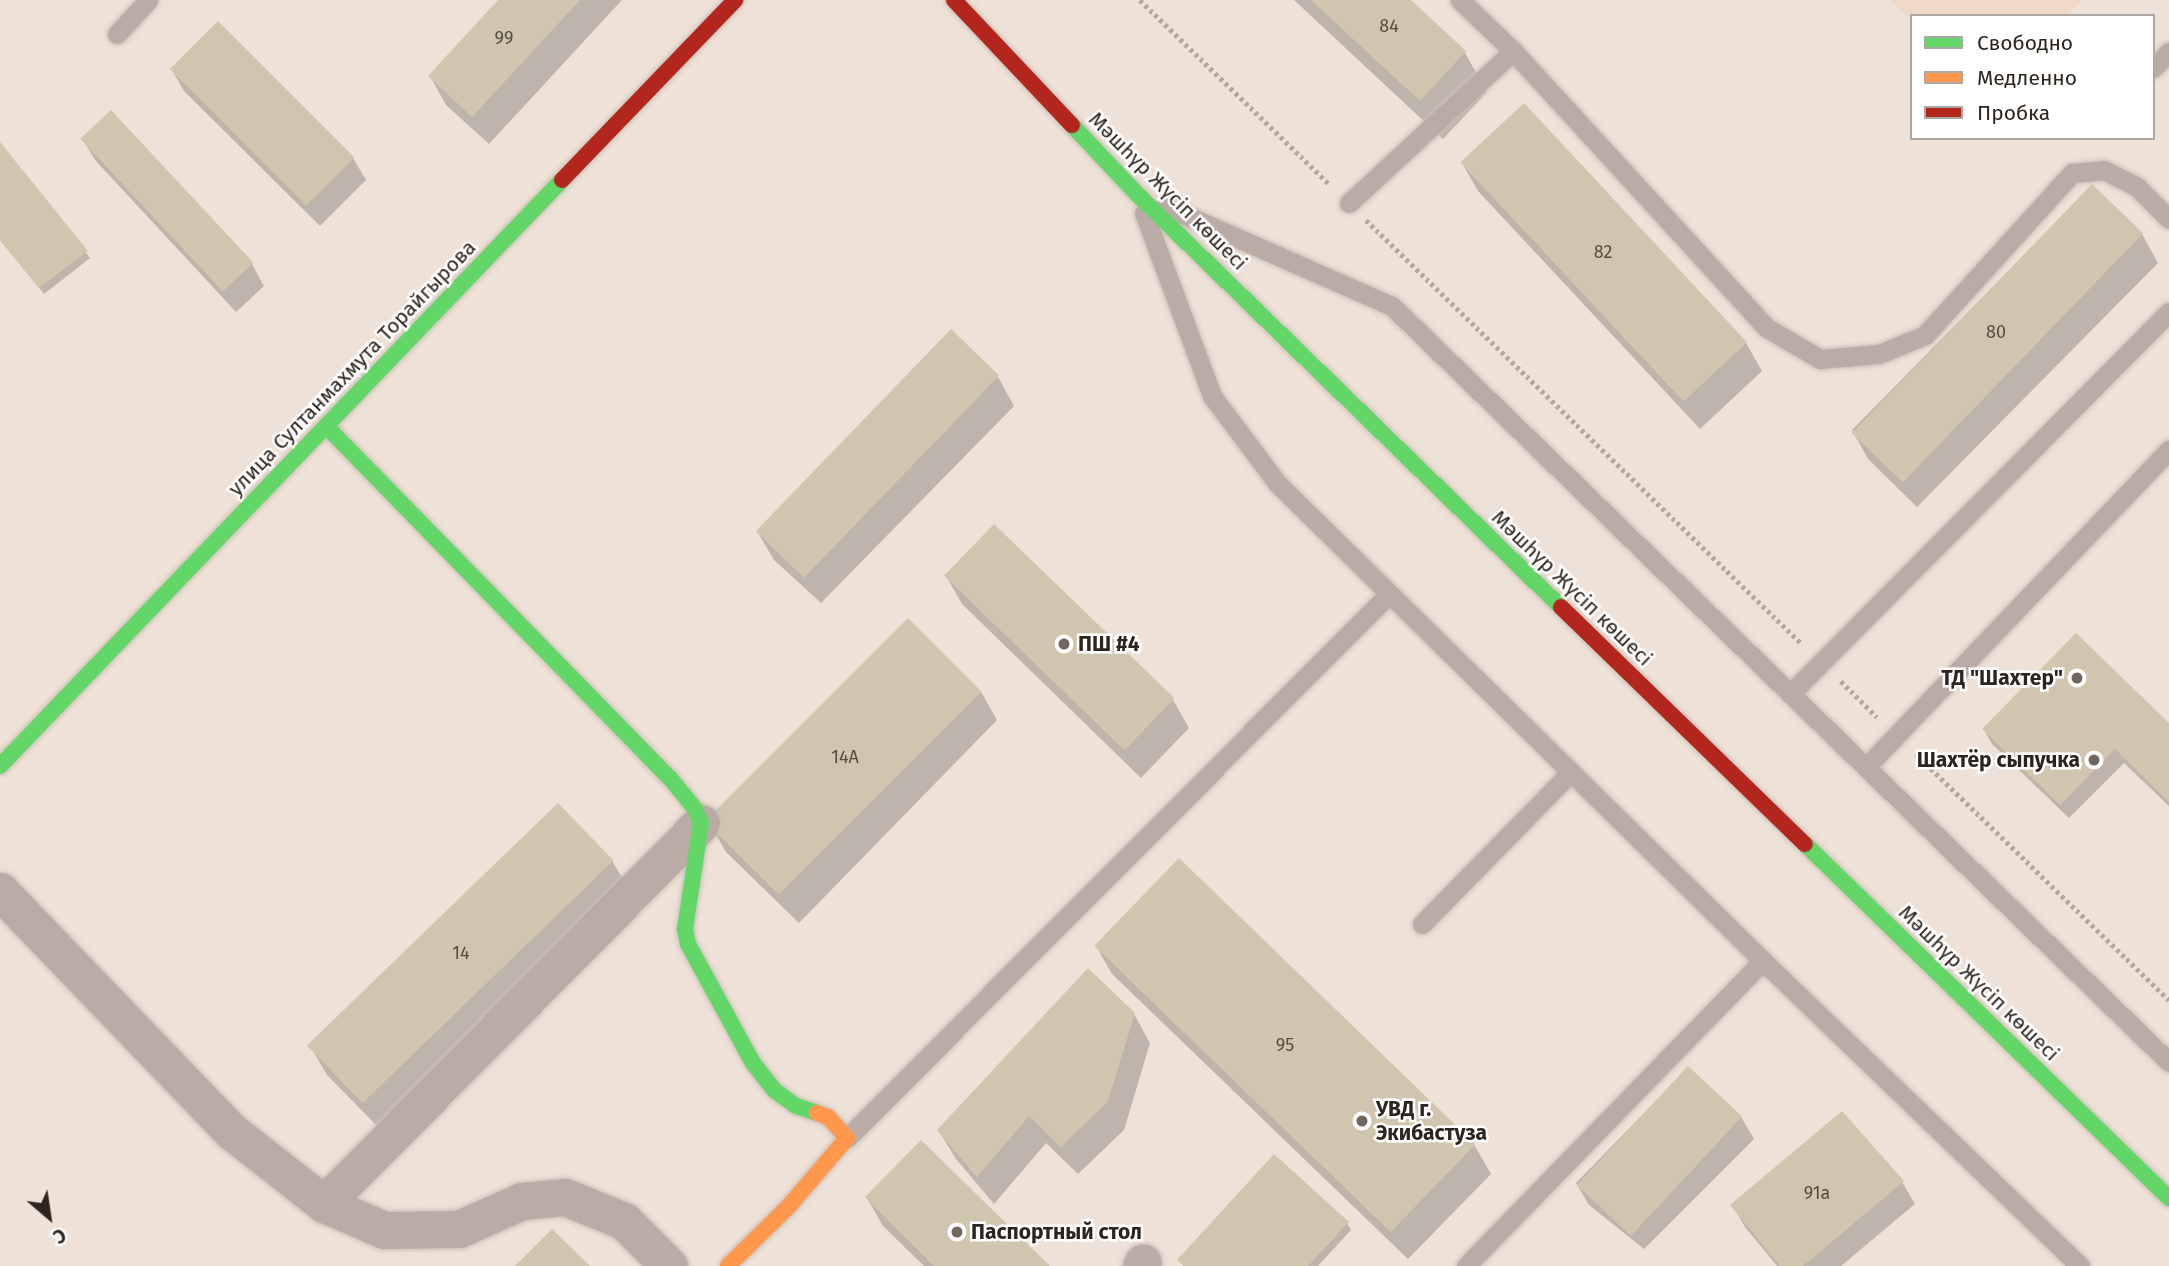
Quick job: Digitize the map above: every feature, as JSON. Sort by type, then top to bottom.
[{"type":"street","name":"улица Султанмахмута Торайгырова","points":[[0,766],[735,0]]},
{"type":"street","name":"Мәшһүр Жүсіп көшесі","points":[[954,0],[1137,194],[2169,1198]]},
{"type":"street","points":[[326,426],[670,778],[695,809],[701,822],[685,929],[688,944],[753,1063],[774,1090],[796,1106],[828,1117],[847,1138],[789,1206],[728,1266]]},
{"type":"street","points":[[324,1204],[701,822]]},
{"type":"street","points":[[0,891],[231,1131],[324,1204],[384,1230],[459,1229],[522,1201],[565,1197],[624,1222],[668,1266]]},
{"type":"lane","points":[[117,34],[148,0]]},
{"type":"lane","points":[[1460,0],[1513,51],[1767,328],[1820,359],[1879,354],[1925,335],[2072,173],[2104,170],[2137,187],[2169,219]]},
{"type":"lane","points":[[1349,203],[1513,51]]},
{"type":"lane","points":[[2155,66],[2169,52]]},
{"type":"lane","points":[[1137,194],[1212,396],[1277,483],[1763,961],[2080,1266]]},
{"type":"lane","points":[[1137,194],[1392,306],[2169,1062]]},
{"type":"lane","points":[[1790,694],[1819,661],[2169,312]]},
{"type":"lane","points":[[1866,767],[2169,450]]},
{"type":"lane","points":[[847,1138],[1390,593]]},
{"type":"lane","points":[[1422,924],[1571,772]]},
{"type":"lane","points":[[1468,1265],[1763,961]]},
{"type":"path","points":[[1140,0],[2169,1000]]},
{"type":"shaded area","points":[[1890,0],[2082,0],[2068,14],[1910,14],[1910,20]]},
{"type":"building","points":[[498,0],[580,0],[472,117],[428,76]]},
{"type":"building","points":[[1311,0],[1411,0],[1466,51],[1420,101]]},
{"type":"building","points":[[218,21],[354,157],[306,206],[170,69]]},
{"type":"building","points":[[1524,103],[1747,342],[1683,401],[1460,162]]},
{"type":"building","points":[[111,110],[254,263],[223,291],[80,139]]},
{"type":"building","points":[[0,142],[88,251],[39,288],[0,240]]},
{"type":"building","points":[[2092,184],[2143,233],[1903,482],[1852,433]]},
{"type":"building","points":[[951,329],[999,376],[804,578],[756,531]]},
{"type":"building","points":[[994,524],[1175,698],[1125,750],[944,576]]},
{"type":"building","points":[[908,618],[982,692],[779,894],[705,821]]},
{"type":"building","name":"ТД \"Шахтер\"","points":[[2076,633],[2169,723],[2169,802],[2115,749],[2060,805],[1982,729]]},
{"type":"building","points":[[558,803],[614,861],[363,1103],[307,1045]]},
{"type":"building","points":[[1179,858],[1475,1144],[1391,1232],[1094,946]]},
{"type":"building","points":[[1088,968],[1135,1013],[1108,1101],[1061,1147],[1029,1116],[977,1177],[937,1130]]},
{"type":"building","points":[[1688,1066],[1742,1116],[1631,1236],[1577,1185]]},
{"type":"building","points":[[1842,1111],[1904,1181],[1803,1266],[1780,1266],[1730,1205]]},
{"type":"building","name":"Паспортный стол","points":[[921,1140],[1050,1266],[934,1266],[865,1197]]},
{"type":"building","points":[[1274,1154],[1349,1222],[1308,1266],[1184,1266],[1177,1260]]},
{"type":"building","points":[[552,1229],[590,1266],[515,1266]]},
{"type":"traffic: fast","points":[[1072,125],[1137,194],[1561,607]]},
{"type":"traffic: fast","points":[[0,766],[562,180]]},
{"type":"traffic: fast","points":[[326,426],[670,778],[695,809],[701,823],[685,929],[688,944],[753,1063],[774,1090],[796,1106],[817,1113]]},
{"type":"traffic: fast","points":[[1805,844],[2169,1198]]},
{"type":"traffic: slow","points":[[728,1266],[789,1206],[847,1138],[828,1117],[817,1113]]},
{"type":"traffic: jam","points":[[562,180],[735,0]]},
{"type":"traffic: jam","points":[[954,0],[1072,125]]},
{"type":"traffic: jam","points":[[1561,607],[1805,844]]},
{"type":"place","name":"ПШ #4","points":[[1064,644]]},
{"type":"place","name":"ТД \"Шахтер\"","points":[[2077,678]]},
{"type":"place","name":"Шахтёр сыпучка","points":[[2094,760]]},
{"type":"place","name":"УВД г. Экибастуза","points":[[1362,1121]]},
{"type":"place","name":"Паспортный стол","points":[[957,1232]]}]
